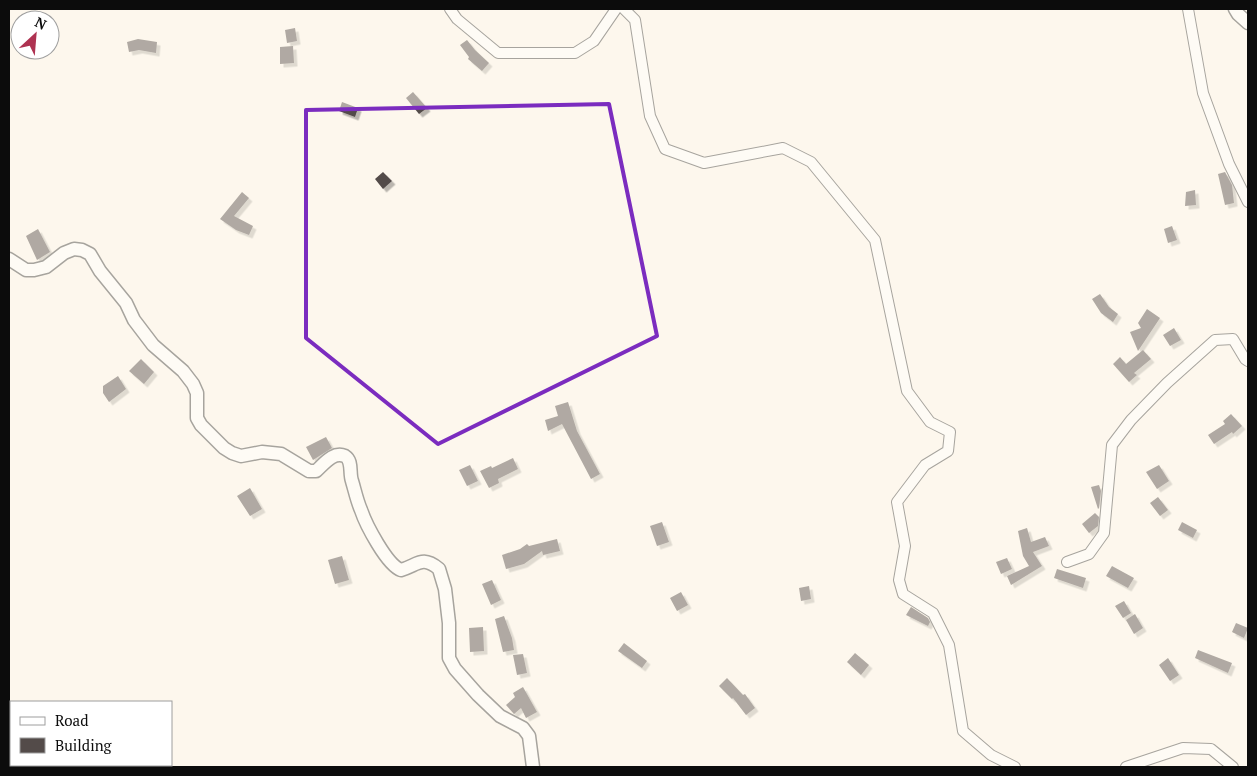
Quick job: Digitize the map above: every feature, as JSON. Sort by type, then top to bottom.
[{"type":"street","points":[[450,9],[457,19],[498,53],[575,53],[594,41],[616,9]]},
{"type":"street","points":[[624,9],[635,20],[650,116],[664,149],[704,163],[783,148],[811,162],[875,240],[907,391],[930,422],[950,432],[948,450],[925,465],[897,502],[905,546],[900,580],[902,594],[933,613],[948,644],[964,731],[991,755],[1015,767]]},
{"type":"street","points":[[1188,9],[1203,93],[1229,164],[1248,202]]},
{"type":"street","points":[[1236,9],[1238,14],[1248,23]]},
{"type":"street","points":[[9,259],[26,270],[34,270],[46,267],[64,253],[74,249],[90,254],[105,278],[126,303],[134,320],[153,346],[183,371],[193,384],[197,394],[197,418],[201,425],[224,448],[232,453],[241,456],[262,452],[281,454],[309,471],[316,471],[332,456],[347,457],[350,462],[351,477],[361,511],[376,540],[395,568],[401,570],[425,561],[439,569],[445,589],[449,623],[449,658],[455,669],[500,716],[523,728],[529,736],[534,767]]},
{"type":"street","points":[[1067,562],[1088,554],[1104,533],[1112,445],[1132,420],[1167,383],[1215,340],[1233,339],[1248,361]]},
{"type":"street","points":[[1126,767],[1184,748],[1211,749],[1233,767]]},
{"type":"highlighted area","points":[[609,104],[657,336],[438,444],[306,338],[306,110]]},
{"type":"building","points":[[295,28],[297,41],[287,43],[285,30]]},
{"type":"building","points":[[138,39],[157,42],[156,53],[139,50],[129,52],[127,42]]},
{"type":"building","points":[[467,40],[489,63],[482,71],[468,59],[469,57],[460,45]]},
{"type":"building","points":[[293,46],[294,63],[280,64],[280,47]]},
{"type":"building","points":[[413,92],[427,108],[419,114],[406,98]]},
{"type":"building","points":[[342,102],[358,108],[355,117],[339,111]]},
{"type":"building","points":[[383,172],[392,181],[383,189],[375,179]]},
{"type":"building","points":[[1225,172],[1232,185],[1234,203],[1225,205],[1218,174]]},
{"type":"building","points":[[1195,190],[1196,205],[1185,206],[1186,192]]},
{"type":"building","points":[[242,192],[249,198],[234,216],[253,226],[249,235],[236,230],[220,219]]},
{"type":"building","points":[[1172,226],[1177,240],[1168,243],[1164,229]]},
{"type":"building","points":[[38,229],[50,252],[37,260],[26,236]]},
{"type":"building","points":[[1100,294],[1109,307],[1118,314],[1113,322],[1101,313],[1092,299]]},
{"type":"building","points":[[1147,309],[1160,318],[1138,351],[1130,332],[1141,328],[1138,323]]},
{"type":"building","points":[[1174,328],[1181,340],[1170,346],[1163,335]]},
{"type":"building","points":[[1143,350],[1151,359],[1134,373],[1137,375],[1129,382],[1113,364],[1120,357],[1126,364]]},
{"type":"building","points":[[141,359],[154,372],[144,384],[129,371]]},
{"type":"building","points":[[118,376],[126,389],[109,402],[103,393],[103,386]]},
{"type":"building","points":[[568,402],[577,431],[600,474],[591,479],[562,424],[548,431],[545,420],[558,416],[555,406]]},
{"type":"building","points":[[1231,414],[1242,426],[1233,434],[1232,432],[1214,444],[1208,435],[1225,424],[1223,421]]},
{"type":"building","points":[[326,437],[332,448],[313,460],[306,447]]},
{"type":"building","points":[[513,458],[518,469],[498,479],[499,483],[489,488],[480,471],[491,466],[492,468]]},
{"type":"building","points":[[470,465],[478,481],[467,486],[459,470]]},
{"type":"building","points":[[1159,465],[1169,481],[1157,489],[1146,472]]},
{"type":"building","points":[[1099,485],[1101,491],[1098,509],[1091,487]]},
{"type":"building","points":[[250,488],[262,509],[250,516],[237,496]]},
{"type":"building","points":[[1158,497],[1168,510],[1160,516],[1150,503]]},
{"type":"building","points":[[1095,513],[1099,517],[1098,526],[1089,533],[1082,524]]},
{"type":"building","points":[[662,522],[669,542],[657,546],[650,526]]},
{"type":"building","points":[[1182,522],[1197,530],[1193,538],[1178,530]]},
{"type":"building","points":[[1027,528],[1031,542],[1045,537],[1049,546],[1033,552],[1042,566],[1011,585],[1007,576],[1029,566],[1023,556],[1018,531]]},
{"type":"building","points":[[557,539],[560,551],[543,555],[542,551],[524,564],[506,569],[502,555],[520,549],[527,544],[529,546]]},
{"type":"building","points":[[342,556],[349,580],[335,584],[328,560]]},
{"type":"building","points":[[1007,558],[1012,569],[1001,574],[996,562]]},
{"type":"building","points":[[1112,566],[1134,578],[1128,588],[1106,576]]},
{"type":"building","points":[[1057,569],[1086,578],[1083,588],[1054,578]]},
{"type":"building","points":[[492,580],[501,600],[491,605],[482,584]]},
{"type":"building","points":[[809,586],[811,599],[801,601],[799,588]]},
{"type":"building","points":[[681,592],[688,605],[677,611],[670,598]]},
{"type":"building","points":[[1124,601],[1131,613],[1123,618],[1115,606]]},
{"type":"building","points":[[911,607],[928,618],[930,622],[928,626],[906,615]]},
{"type":"building","points":[[1135,614],[1143,628],[1134,634],[1126,620]]},
{"type":"building","points":[[504,616],[514,650],[503,652],[495,619]]},
{"type":"building","points":[[1236,623],[1248,628],[1244,638],[1232,632]]},
{"type":"building","points":[[483,627],[484,651],[470,652],[469,628]]},
{"type":"building","points":[[624,643],[647,661],[642,668],[618,651]]},
{"type":"building","points":[[1198,650],[1232,663],[1228,673],[1195,658]]},
{"type":"building","points":[[855,653],[869,665],[861,675],[847,662]]},
{"type":"building","points":[[523,654],[527,673],[517,675],[513,655]]},
{"type":"building","points":[[1168,658],[1179,675],[1170,681],[1159,665]]},
{"type":"building","points":[[727,678],[743,695],[745,694],[755,708],[746,715],[733,698],[719,686]]},
{"type":"building","points":[[523,687],[537,712],[526,718],[521,708],[514,714],[506,705],[515,697],[513,693]]}]
